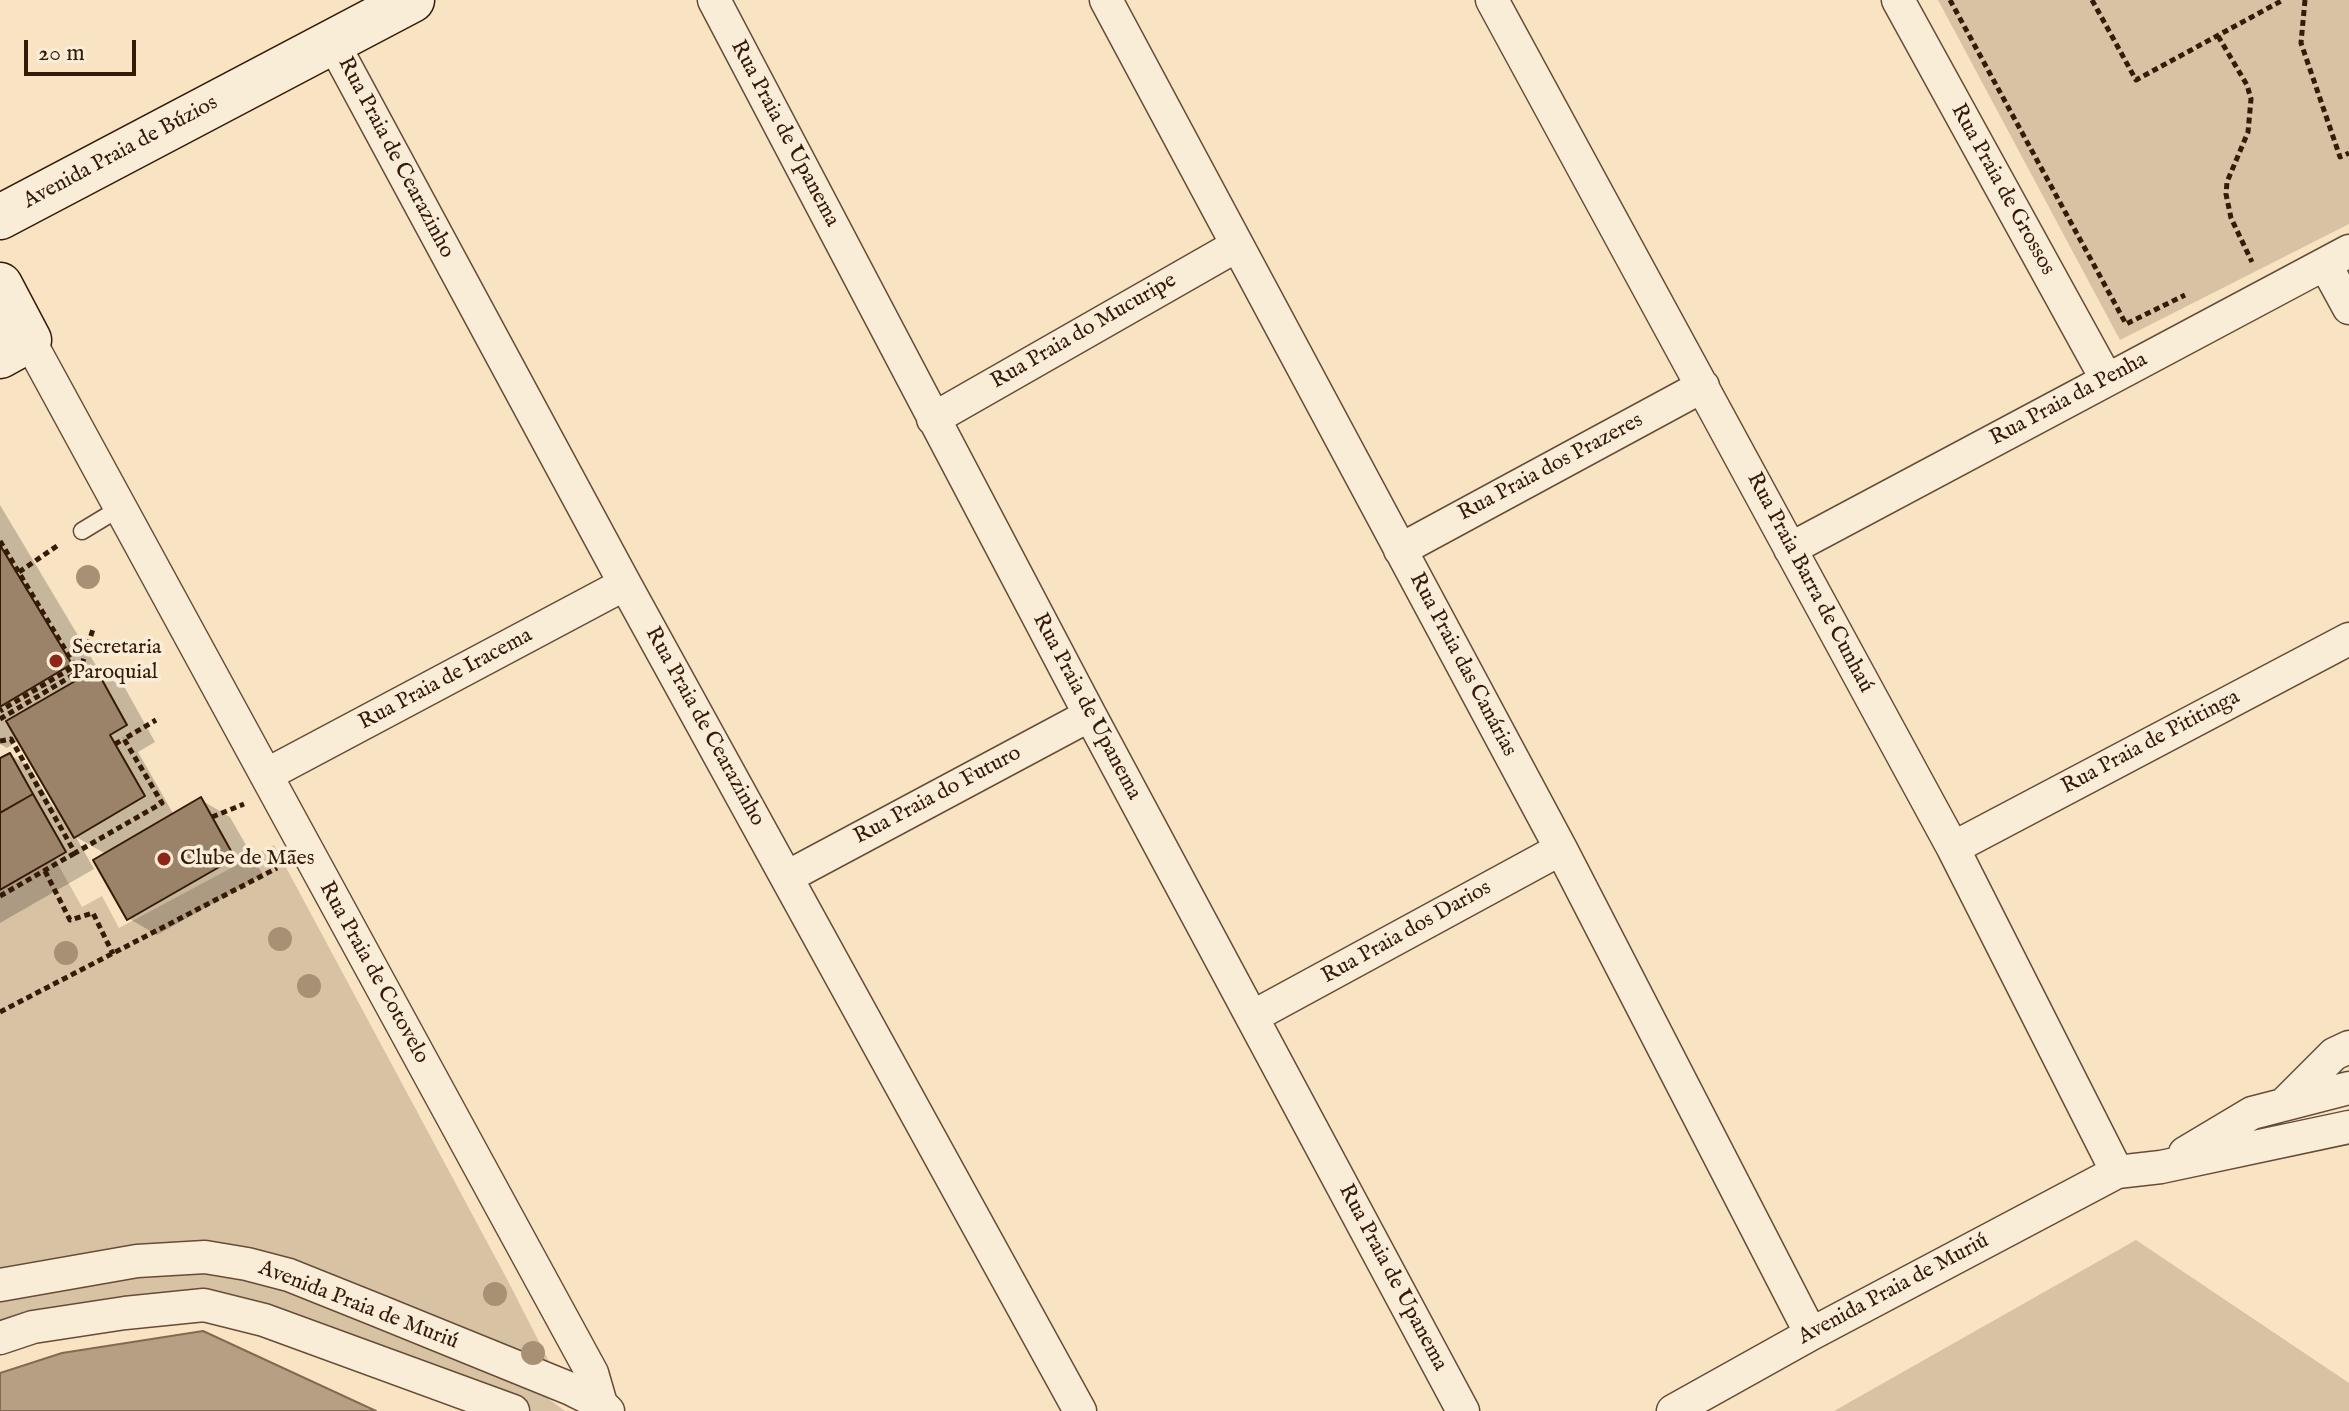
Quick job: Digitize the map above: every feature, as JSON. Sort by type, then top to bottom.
[{"type":"main road","name":"Avenida Praia de Búzios","points":[[0,217],[412,0]]},
{"type":"main road","name":"Rua Praia de Cotovelo","points":[[0,285],[14,348]]},
{"type":"street","name":"Rua Praia de Upanema","points":[[714,0],[1090,715],[1463,1411]]},
{"type":"street","name":"Rua Praia das Canárias","points":[[1106,0],[1561,849],[1811,1334]]},
{"type":"street","name":"Rua Praia Barra de Cunhaú","points":[[1492,0],[1953,848],[2117,1172]]},
{"type":"street","name":"Rua Praia de Grossos","points":[[1898,0],[2107,380]]},
{"type":"street","name":"Rua Praia de Cearazinho","points":[[332,41],[625,584],[1080,1411]]},
{"type":"street","name":"Rua Praia do Mucuripe","points":[[933,419],[1236,246]]},
{"type":"street","name":"Rua Praia da Penha","points":[[1790,549],[2337,258]]},
{"type":"street","points":[[2337,258],[2349,308]]},
{"type":"street","name":"Rua Praia de Cotovelo","points":[[14,348],[120,508],[592,1373],[603,1409]]},
{"type":"street","name":"Rua Praia dos Prazeres","points":[[1400,550],[1703,386]]},
{"type":"street","name":"Rua Praia de Iracema","points":[[266,775],[625,584]]},
{"type":"street","name":"Rua Praia de Pititinga","points":[[1953,848],[2349,639]]},
{"type":"street","name":"Rua Praia do Futuro","points":[[787,877],[1090,715]]},
{"type":"street","name":"Rua Praia dos Darios","points":[[1252,1017],[1561,849]]},
{"type":"street","points":[[2283,1105],[2334,1054],[2349,1047]]},
{"type":"street","points":[[2161,1167],[2252,1113],[2349,1088]]},
{"type":"street","points":[[2117,1172],[2161,1167],[2349,1127]]},
{"type":"street","name":"Avenida Praia de Muriú","points":[[1673,1411],[2117,1172]]},
{"type":"street","name":"Avenida Praia de Muriú","points":[[0,1285],[137,1261],[205,1257],[247,1264],[289,1275],[571,1389],[603,1409]]},
{"type":"street","name":"Avenida Praia de Muriú","points":[[0,1338],[33,1327],[204,1305],[264,1320],[513,1411]]},
{"type":"lane","points":[[82,531],[120,508]]},
{"type":"path","points":[[1950,0],[2126,324]]},
{"type":"path","points":[[2092,0],[2136,80],[2283,0]]},
{"type":"path","points":[[2305,0],[2301,43],[2340,157],[2349,153]]},
{"type":"path","points":[[2218,36],[2247,85],[2251,99],[2248,132],[2227,182],[2226,194],[2231,218],[2252,262]]},
{"type":"path","points":[[0,541],[75,666],[0,711]]},
{"type":"path","points":[[19,572],[57,546]]},
{"type":"path","points":[[0,719],[80,671],[93,629]]},
{"type":"path","points":[[115,744],[156,720]]},
{"type":"path","points":[[0,741],[11,739],[51,805],[75,853]]},
{"type":"path","points":[[0,896],[162,803],[124,739]]},
{"type":"path","points":[[212,817],[238,808]]},
{"type":"path","points":[[0,1012],[306,852]]},
{"type":"path","points":[[45,871],[70,920],[93,913],[113,954]]},
{"type":"shaded area","points":[[1938,0],[2349,0],[2349,224],[2120,340]]},
{"type":"shaded area","points":[[274,845],[557,1377],[274,1256],[0,1271],[0,890],[55,859],[82,907],[102,896],[119,928]]},
{"type":"shaded area","points":[[2136,1240],[2349,1383],[2349,1411],[1834,1411]]},
{"type":"shaded area","points":[[194,1267],[252,1273],[545,1396],[565,1411],[528,1411],[291,1317],[0,1324],[0,1299]]},
{"type":"shaded area","points":[[203,1331],[376,1411],[0,1411],[0,1373],[62,1353]]},
{"type":"building","points":[[0,545],[72,664],[0,707]]},
{"type":"building","points":[[96,669],[127,725],[110,735],[145,796],[74,838],[6,721]]},
{"type":"building","points":[[10,753],[33,794],[0,813],[0,758]]},
{"type":"building","points":[[33,794],[66,852],[0,890],[0,813]]},
{"type":"building","name":"Clube de Mães","points":[[201,797],[235,858],[127,920],[93,860]]},
{"type":"place","name":"Secretaria Paroquial","points":[[56,661]]},
{"type":"place","name":"Clube de Mães","points":[[164,859]]}]
